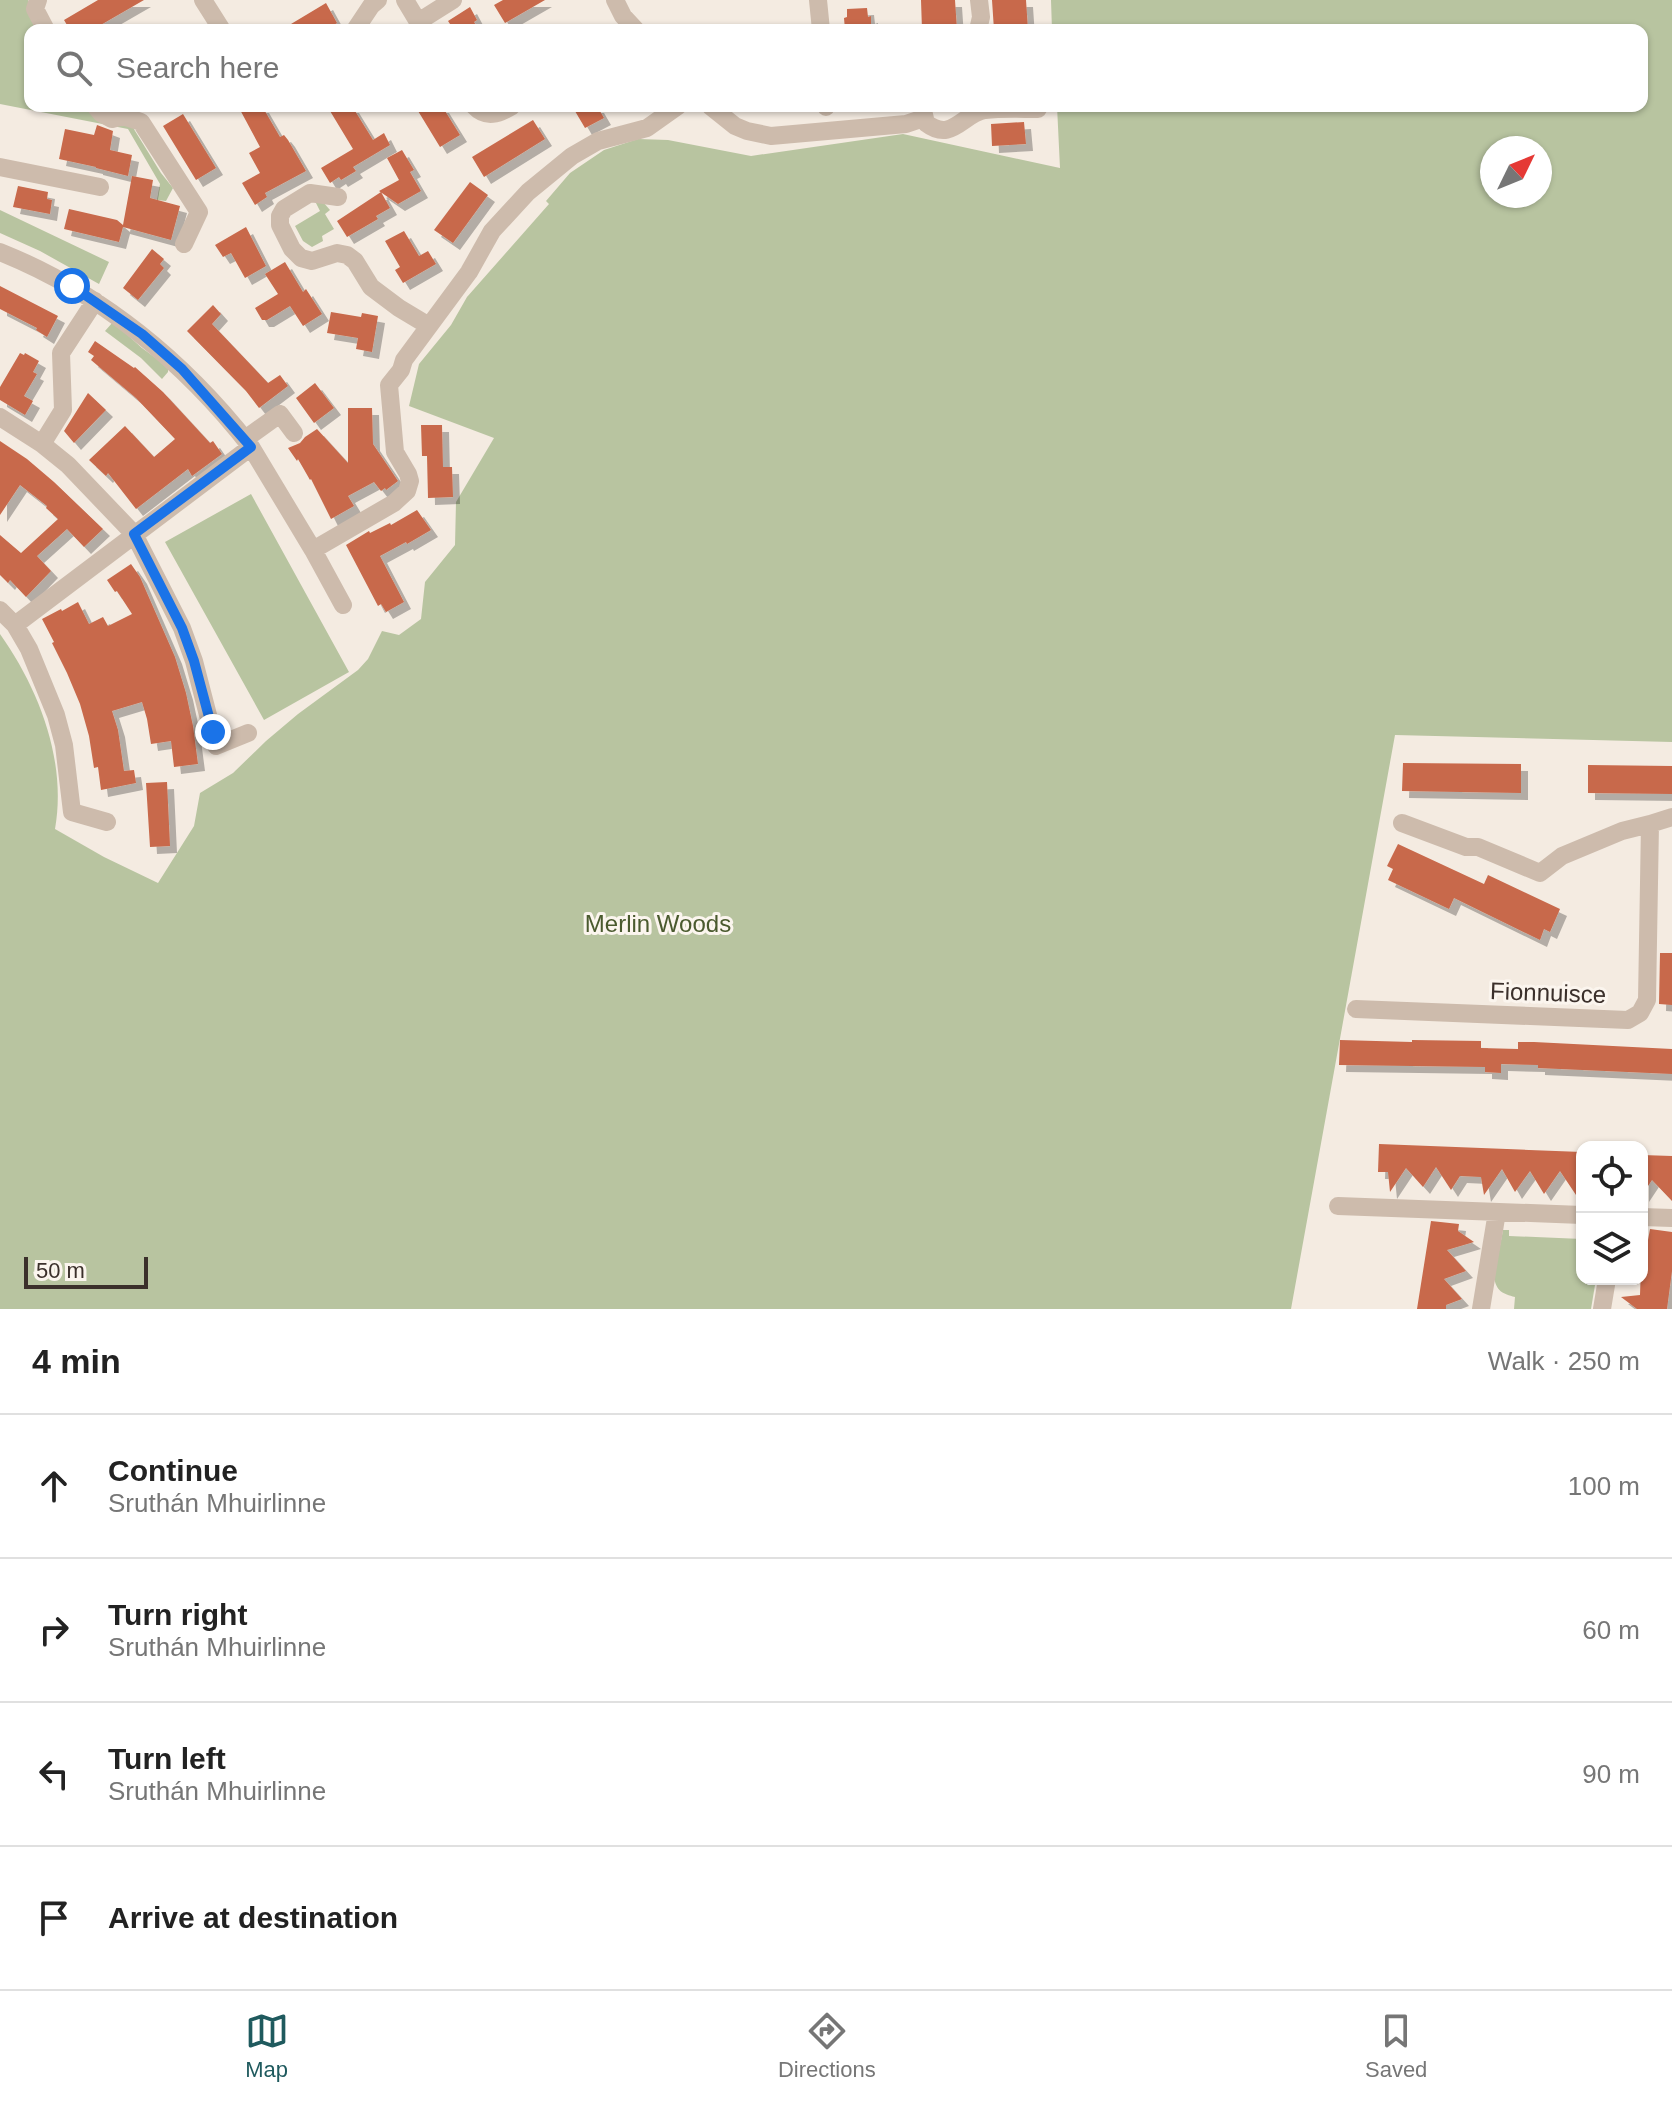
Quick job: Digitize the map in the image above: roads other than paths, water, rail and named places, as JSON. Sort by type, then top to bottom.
[{"type":"street","points":[[38,0],[35,9],[43,24]]},
{"type":"street","points":[[203,0],[218,24]]},
{"type":"street","points":[[359,24],[378,0]]},
{"type":"street","points":[[405,0],[419,24]]},
{"type":"street","points":[[423,24],[453,0]]},
{"type":"street","points":[[615,0],[630,24]]},
{"type":"street","points":[[818,0],[820,24]]},
{"type":"street","points":[[979,0],[979,24]]},
{"type":"street","points":[[100,112],[112,119],[123,116],[141,122],[199,212],[184,244]]},
{"type":"street","points":[[483,112],[491,115],[502,112]]},
{"type":"street","points":[[313,550],[394,503],[407,491],[410,481],[408,474],[395,452],[389,385],[469,272],[492,231],[528,192],[572,156],[598,141],[647,128],[670,112]]},
{"type":"street","points":[[718,112],[735,126],[771,136],[906,124],[923,112],[933,127],[947,130],[981,112]]},
{"type":"street","points":[[0,167],[100,187]]},
{"type":"street","points":[[338,197],[310,193],[284,209],[280,225],[292,249],[301,258],[312,261],[337,253],[347,255],[355,261],[371,287],[429,326]]},
{"type":"street","points":[[0,252],[60,280],[95,301],[142,334],[182,369],[248,443],[343,605]]},
{"type":"street","points":[[42,444],[63,410],[61,353],[95,301]]},
{"type":"street","points":[[15,625],[134,534],[280,414],[294,433]]},
{"type":"street","points":[[0,417],[68,465],[134,534],[182,628],[216,746],[248,733]]},
{"type":"street","points":[[0,610],[15,625],[29,649],[56,715],[64,745],[72,812],[107,822]]},
{"type":"street","points":[[1402,823],[1466,847],[1478,847],[1540,873],[1562,856],[1622,831],[1672,817]]},
{"type":"street","name":"Fionnuisce","points":[[1356,1009],[1628,1020],[1640,1013],[1647,1000],[1650,824]]},
{"type":"street","points":[[1338,1206],[1576,1215]]},
{"type":"street","points":[[1481,1309],[1497,1212]]},
{"type":"street","points":[[1648,1217],[1672,1218]]},
{"type":"street","points":[[1602,1309],[1606,1285]]},
{"type":"park label","name":"Merlin Woods","points":[[658,924]]}]
